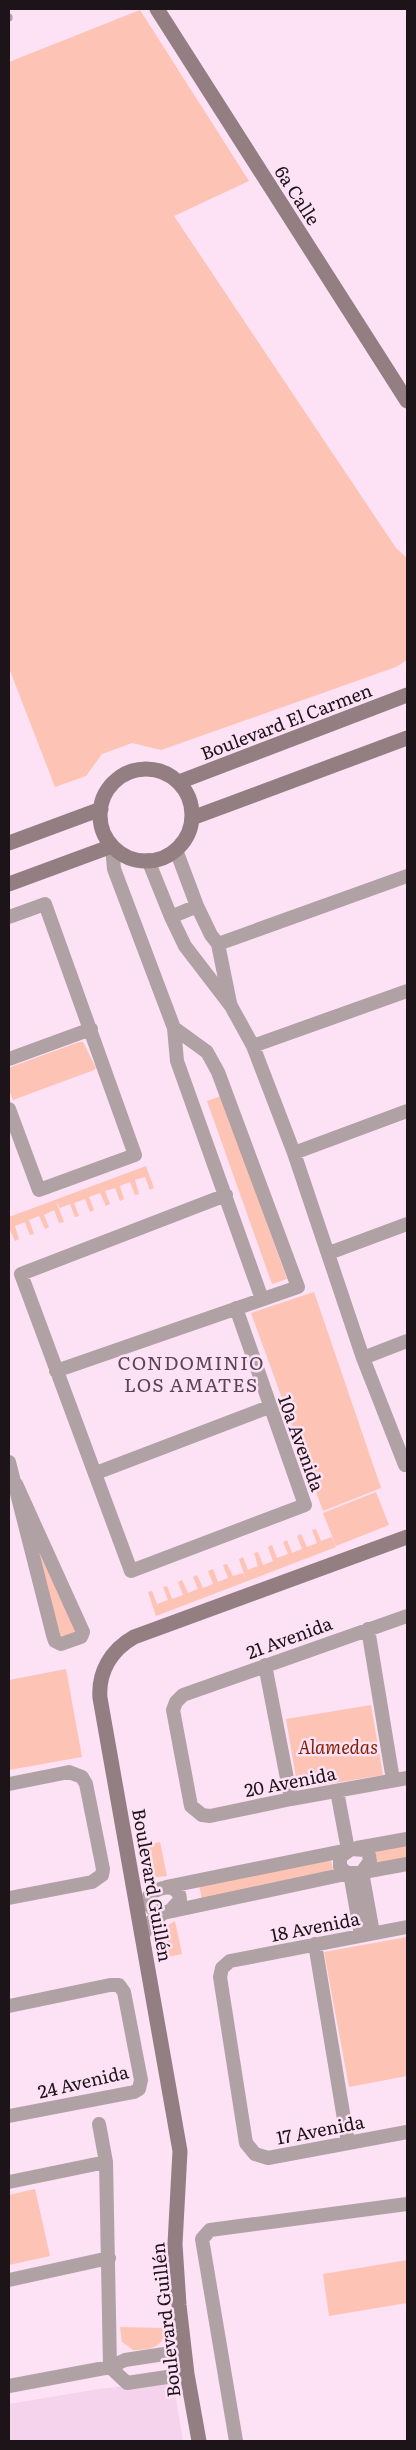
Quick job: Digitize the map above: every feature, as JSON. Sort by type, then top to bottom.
[{"type":"main road","name":"6a Calle","points":[[157,9],[407,401]]},
{"type":"main road","name":"Boulevard El Carmen","points":[[179,782],[407,695]]},
{"type":"main road","points":[[192,818],[407,738]]},
{"type":"main road","points":[[136,769],[152,769],[167,773],[179,782],[187,794],[192,807],[192,818],[187,836],[176,850],[167,856],[139,860],[125,856],[112,846],[104,832],[101,809],[102,801],[109,787],[121,776],[136,769]]},
{"type":"main road","points":[[9,843],[101,809]]},
{"type":"main road","points":[[9,884],[112,846]]},
{"type":"main road","name":"Boulevard Guillén","points":[[199,2441],[184,2351],[175,2244],[180,2151],[100,1698],[100,1682],[111,1656],[134,1637],[407,1537]]},
{"type":"street","points":[[112,846],[114,869],[174,1028],[177,1061],[262,1299]]},
{"type":"street","points":[[176,850],[197,906],[211,935],[218,944],[231,1006]]},
{"type":"street","points":[[148,860],[185,946],[231,1006],[253,1046],[294,1153],[363,1358],[405,1465],[407,1464]]},
{"type":"street","points":[[218,944],[407,876]]},
{"type":"street","points":[[9,917],[45,904],[135,1155],[39,1190],[9,1109]]},
{"type":"street","points":[[171,917],[197,906]]},
{"type":"street","points":[[253,1046],[407,991]]},
{"type":"street","points":[[56,1371],[298,1287],[218,1072],[207,1052],[174,1028]]},
{"type":"street","points":[[9,1059],[91,1029]]},
{"type":"street","points":[[294,1153],[407,1111]]},
{"type":"street","points":[[226,1195],[21,1274],[56,1371],[96,1472],[269,1406]]},
{"type":"street","points":[[329,1253],[407,1224]]},
{"type":"street","name":"10a Avenida","points":[[96,1472],[132,1571],[305,1505],[236,1308]]},
{"type":"street","points":[[363,1358],[407,1342]]},
{"type":"street","points":[[9,1462],[55,1641],[61,1644],[81,1637],[82,1632],[16,1484]]},
{"type":"street","name":"21 Avenida","points":[[210,1816],[202,1815],[192,1806],[173,1710],[176,1702],[183,1695],[407,1616]]},
{"type":"street","points":[[368,1629],[393,1780]]},
{"type":"street","points":[[265,1666],[291,1799]]},
{"type":"street","points":[[9,1784],[68,1772],[82,1776],[86,1784],[103,1869],[102,1875],[92,1882],[9,1898]]},
{"type":"street","name":"20 Avenida","points":[[210,1816],[407,1778]]},
{"type":"street","points":[[341,1790],[353,1849]]},
{"type":"street","points":[[133,1878],[144,1889],[163,1887],[407,1840]]},
{"type":"street","points":[[353,1849],[365,1850],[370,1857],[368,1866],[356,1873],[343,1870],[338,1863],[342,1855],[353,1849]]},
{"type":"street","points":[[143,1935],[150,1922],[168,1911],[178,1905],[180,1896],[175,1889],[163,1887],[153,1891],[148,1902],[154,1911],[168,1911],[407,1864]]},
{"type":"street","points":[[356,1873],[367,1934]]},
{"type":"street","name":"18 Avenida","points":[[246,2143],[220,1977],[222,1968],[230,1961],[407,1927]]},
{"type":"street","points":[[315,1944],[348,2143]]},
{"type":"street","name":"24 Avenida","points":[[9,2006],[110,1985],[119,1985],[124,1992],[141,2080],[139,2090],[9,2116]]},
{"type":"street","points":[[100,2124],[106,2162],[110,2367],[127,2383],[187,2374]]},
{"type":"street","name":"17 Avenida","points":[[246,2143],[255,2154],[268,2158],[407,2132]]},
{"type":"street","points":[[9,2182],[106,2162]]},
{"type":"street","points":[[236,2441],[202,2239],[210,2230],[407,2204]]},
{"type":"street","points":[[9,2280],[109,2258]]},
{"type":"street","points":[[9,2386],[110,2367],[125,2360],[184,2351]]},
{"type":"shaded area","points":[[173,2381],[183,2441],[9,2441],[9,2404],[99,2389]]},
{"type":"green space","points":[[140,10],[249,181],[174,216],[396,548],[407,558],[407,660],[396,667],[161,750],[132,743],[102,754],[86,776],[55,787],[9,668],[9,62]]},
{"type":"green space","points":[[83,1042],[96,1068],[94,1070],[13,1100],[8,1079],[11,1067]]},
{"type":"green space","points":[[221,1096],[287,1279],[272,1284],[207,1101]]},
{"type":"green space","points":[[146,1166],[154,1188],[150,1190],[145,1177],[135,1180],[139,1194],[135,1195],[130,1182],[120,1186],[124,1199],[120,1201],[115,1188],[105,1191],[110,1204],[106,1206],[100,1193],[89,1197],[94,1210],[90,1212],[85,1199],[74,1203],[79,1216],[75,1217],[70,1204],[60,1208],[56,1201],[64,1222],[59,1223],[54,1210],[44,1215],[49,1227],[45,1229],[39,1216],[29,1220],[34,1234],[30,1235],[25,1222],[15,1226],[19,1239],[15,1241],[9,1228],[9,1217]]},
{"type":"green space","name":"CONDOMINIO LOS AMATES","points":[[314,1292],[381,1488],[323,1511],[251,1313]]},
{"type":"green space","points":[[16,1484],[81,1637],[53,1635]]},
{"type":"green space","points":[[376,1492],[389,1525],[336,1546],[323,1513]]},
{"type":"green space","points":[[316,1529],[321,1541],[332,1537],[336,1547],[156,1616],[148,1592],[152,1591],[157,1604],[168,1600],[163,1587],[167,1586],[172,1599],[183,1595],[178,1582],[182,1580],[188,1593],[198,1589],[193,1577],[197,1575],[203,1588],[213,1584],[208,1571],[213,1569],[218,1582],[228,1578],[223,1565],[227,1564],[233,1576],[243,1573],[246,1580],[239,1559],[243,1557],[248,1570],[258,1566],[254,1553],[258,1552],[263,1565],[273,1561],[268,1547],[272,1545],[277,1558],[288,1554],[283,1542],[287,1540],[292,1553],[302,1549],[297,1536],[301,1534],[307,1547],[317,1543],[312,1530]]},
{"type":"green space","points":[[66,1669],[82,1757],[9,1770],[9,1680]]},
{"type":"green space","name":"Alamedas","points":[[371,1705],[383,1775],[298,1789],[286,1719]]},
{"type":"green space","points":[[160,1842],[167,1876],[156,1877],[143,1868],[136,1847]]},
{"type":"green space","points":[[407,1843],[407,1860],[378,1866],[375,1849]]},
{"type":"green space","points":[[330,1857],[334,1873],[202,1900],[199,1884]]},
{"type":"green space","points":[[175,1921],[182,1954],[158,1959],[156,1946],[158,1936],[164,1928]]},
{"type":"green space","points":[[407,1937],[407,2076],[349,2087],[324,1952]]},
{"type":"green space","points":[[35,2189],[50,2256],[9,2265],[9,2195]]},
{"type":"green space","points":[[407,2260],[407,2303],[329,2316],[323,2274]]},
{"type":"green space","points":[[120,2327],[164,2328],[164,2335],[159,2344],[155,2346],[133,2350],[122,2342]]},
{"type":"district","name":"CONDOMINIO LOS AMATES","points":[[191,1373]]}]
